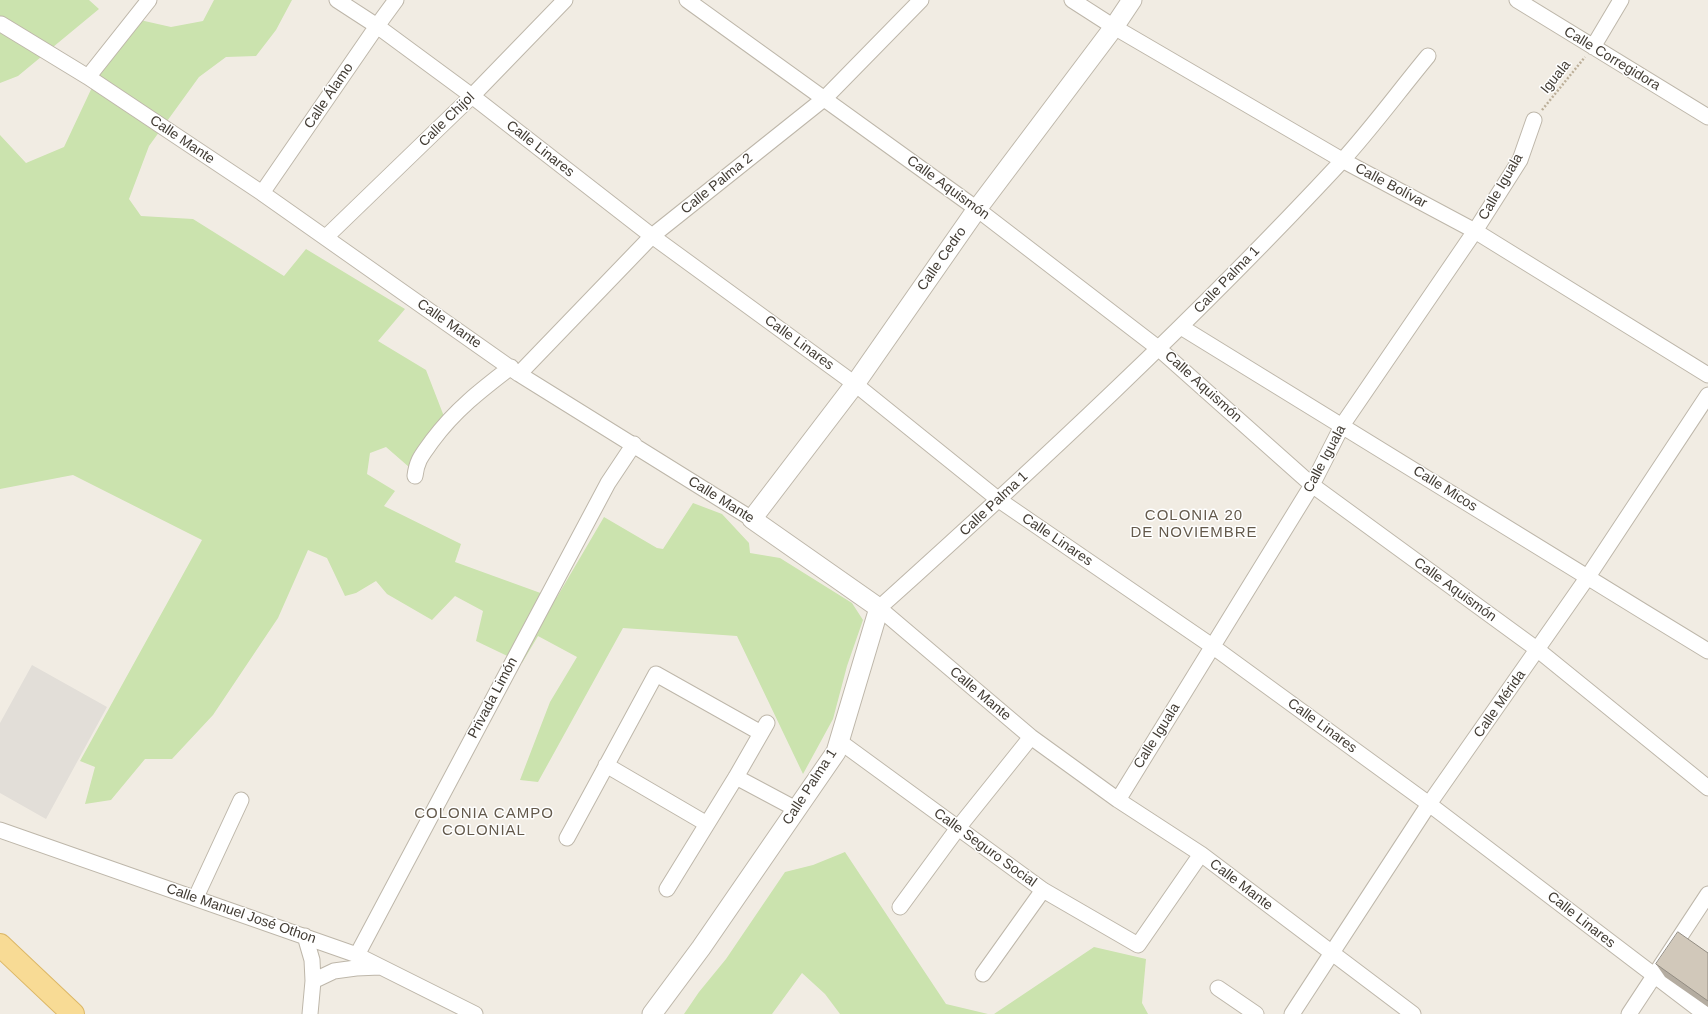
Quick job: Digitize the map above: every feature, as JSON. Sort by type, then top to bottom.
[{"type":"main road","points":[[0,945],[74,1014]]},
{"type":"street","points":[[88,77],[149,0]]},
{"type":"street","name":"Calle Linares","points":[[337,0],[377,26],[472,96],[652,236],[855,384],[999,500],[1212,646],[1429,804],[1654,977],[1705,1014]]},
{"type":"street","name":"Calle Álamo","points":[[262,193],[396,0]]},
{"type":"street","name":"Calle Chijol","points":[[326,237],[472,96],[565,0]]},
{"type":"street","name":"Calle Aquismón","points":[[687,0],[977,209],[1158,348],[1312,486],[1538,650],[1708,788]]},
{"type":"street","name":"Calle Palma 2","points":[[415,476],[417,462],[446,422],[473,396],[515,370],[652,236],[825,98],[921,0]]},
{"type":"street","name":"Calle Bolívar","points":[[1072,0],[1114,27],[1342,160],[1475,231],[1708,375]]},
{"type":"street","name":"Calle Cedro","points":[[752,519],[855,384],[977,209],[1114,27],[1132,0]]},
{"type":"street","name":"Calle Corregidora","points":[[1517,0],[1708,117]]},
{"type":"street","points":[[1593,47],[1621,0]]},
{"type":"street","name":"Calle Mante","points":[[1,24],[88,77],[262,193],[515,370],[752,519],[879,608],[1031,737],[1118,800],[1201,854],[1413,1014]]},
{"type":"street","name":"Calle Palma 1","points":[[652,1014],[701,948],[836,752],[879,608],[999,500],[1181,327],[1342,160],[1428,56]]},
{"type":"street","name":"Calle Iguala","points":[[1118,800],[1312,486],[1343,424],[1475,231],[1520,160],[1534,120]]},
{"type":"street","name":"Calle Micos","points":[[1181,327],[1343,424],[1588,578],[1708,651]]},
{"type":"street","name":"Calle Mérida","points":[[1292,1014],[1429,804],[1588,578],[1708,395]]},
{"type":"street","name":"Privada Limón","points":[[358,955],[608,483],[634,444]]},
{"type":"street","points":[[566,838],[656,674],[764,728],[668,889]]},
{"type":"street","points":[[900,907],[958,828],[1031,737]]},
{"type":"street","name":"Calle Seguro Social","points":[[839,741],[1043,890],[1138,944],[1201,854]]},
{"type":"street","points":[[606,765],[707,824]]},
{"type":"street","points":[[736,777],[796,809]]},
{"type":"street","points":[[196,898],[241,800]]},
{"type":"street","name":"Calle Manuel José Othon","points":[[0,830],[358,955],[475,1014]]},
{"type":"street","points":[[983,974],[1043,890]]},
{"type":"street","points":[[1629,1014],[1708,894]]},
{"type":"street","points":[[305,936],[312,960],[313,981],[310,1014]]},
{"type":"street","points":[[313,981],[334,971],[381,967]]},
{"type":"street","points":[[1218,988],[1256,1014]]},
{"type":"path","name":"Iguala","points":[[1534,120],[1593,47]]},
{"type":"shaded area","points":[[32,665],[107,707],[46,819],[0,793],[0,723]]},
{"type":"green space","points":[[0,0],[89,0],[99,9],[18,76],[0,83]]},
{"type":"green space","points":[[214,0],[292,0],[276,30],[256,56],[226,57],[199,77],[149,146],[129,199],[141,216],[193,219],[284,276],[306,249],[405,309],[378,341],[426,370],[445,419],[409,467],[386,447],[370,453],[367,474],[395,491],[384,506],[461,544],[455,562],[546,595],[557,597],[604,517],[657,548],[663,549],[693,503],[722,514],[749,543],[750,553],[780,558],[852,603],[863,620],[847,666],[833,719],[803,774],[737,636],[623,628],[538,782],[520,780],[550,702],[577,657],[538,636],[522,663],[476,641],[483,611],[455,596],[432,620],[387,594],[376,581],[356,593],[345,596],[327,558],[308,550],[278,618],[213,715],[172,759],[145,759],[111,800],[85,804],[95,767],[80,761],[202,540],[73,475],[0,489],[0,135],[26,163],[64,147],[103,64],[140,20],[171,27],[203,21]]},
{"type":"green space","points":[[845,852],[946,1004],[988,1014],[840,1014],[825,994],[802,973],[772,1014],[684,1014],[699,992],[726,959],[785,872],[813,865]]},
{"type":"green space","points":[[1094,947],[1146,959],[1142,1003],[1148,1014],[994,1014]]},
{"type":"building","points":[[1678,932],[1708,953],[1708,1001],[1656,964]]},
{"type":"district","name":"COLONIA 20 DE NOVIEMBRE","points":[[1194,524]]},
{"type":"district","name":"COLONIA CAMPO COLONIAL","points":[[484,822]]}]
